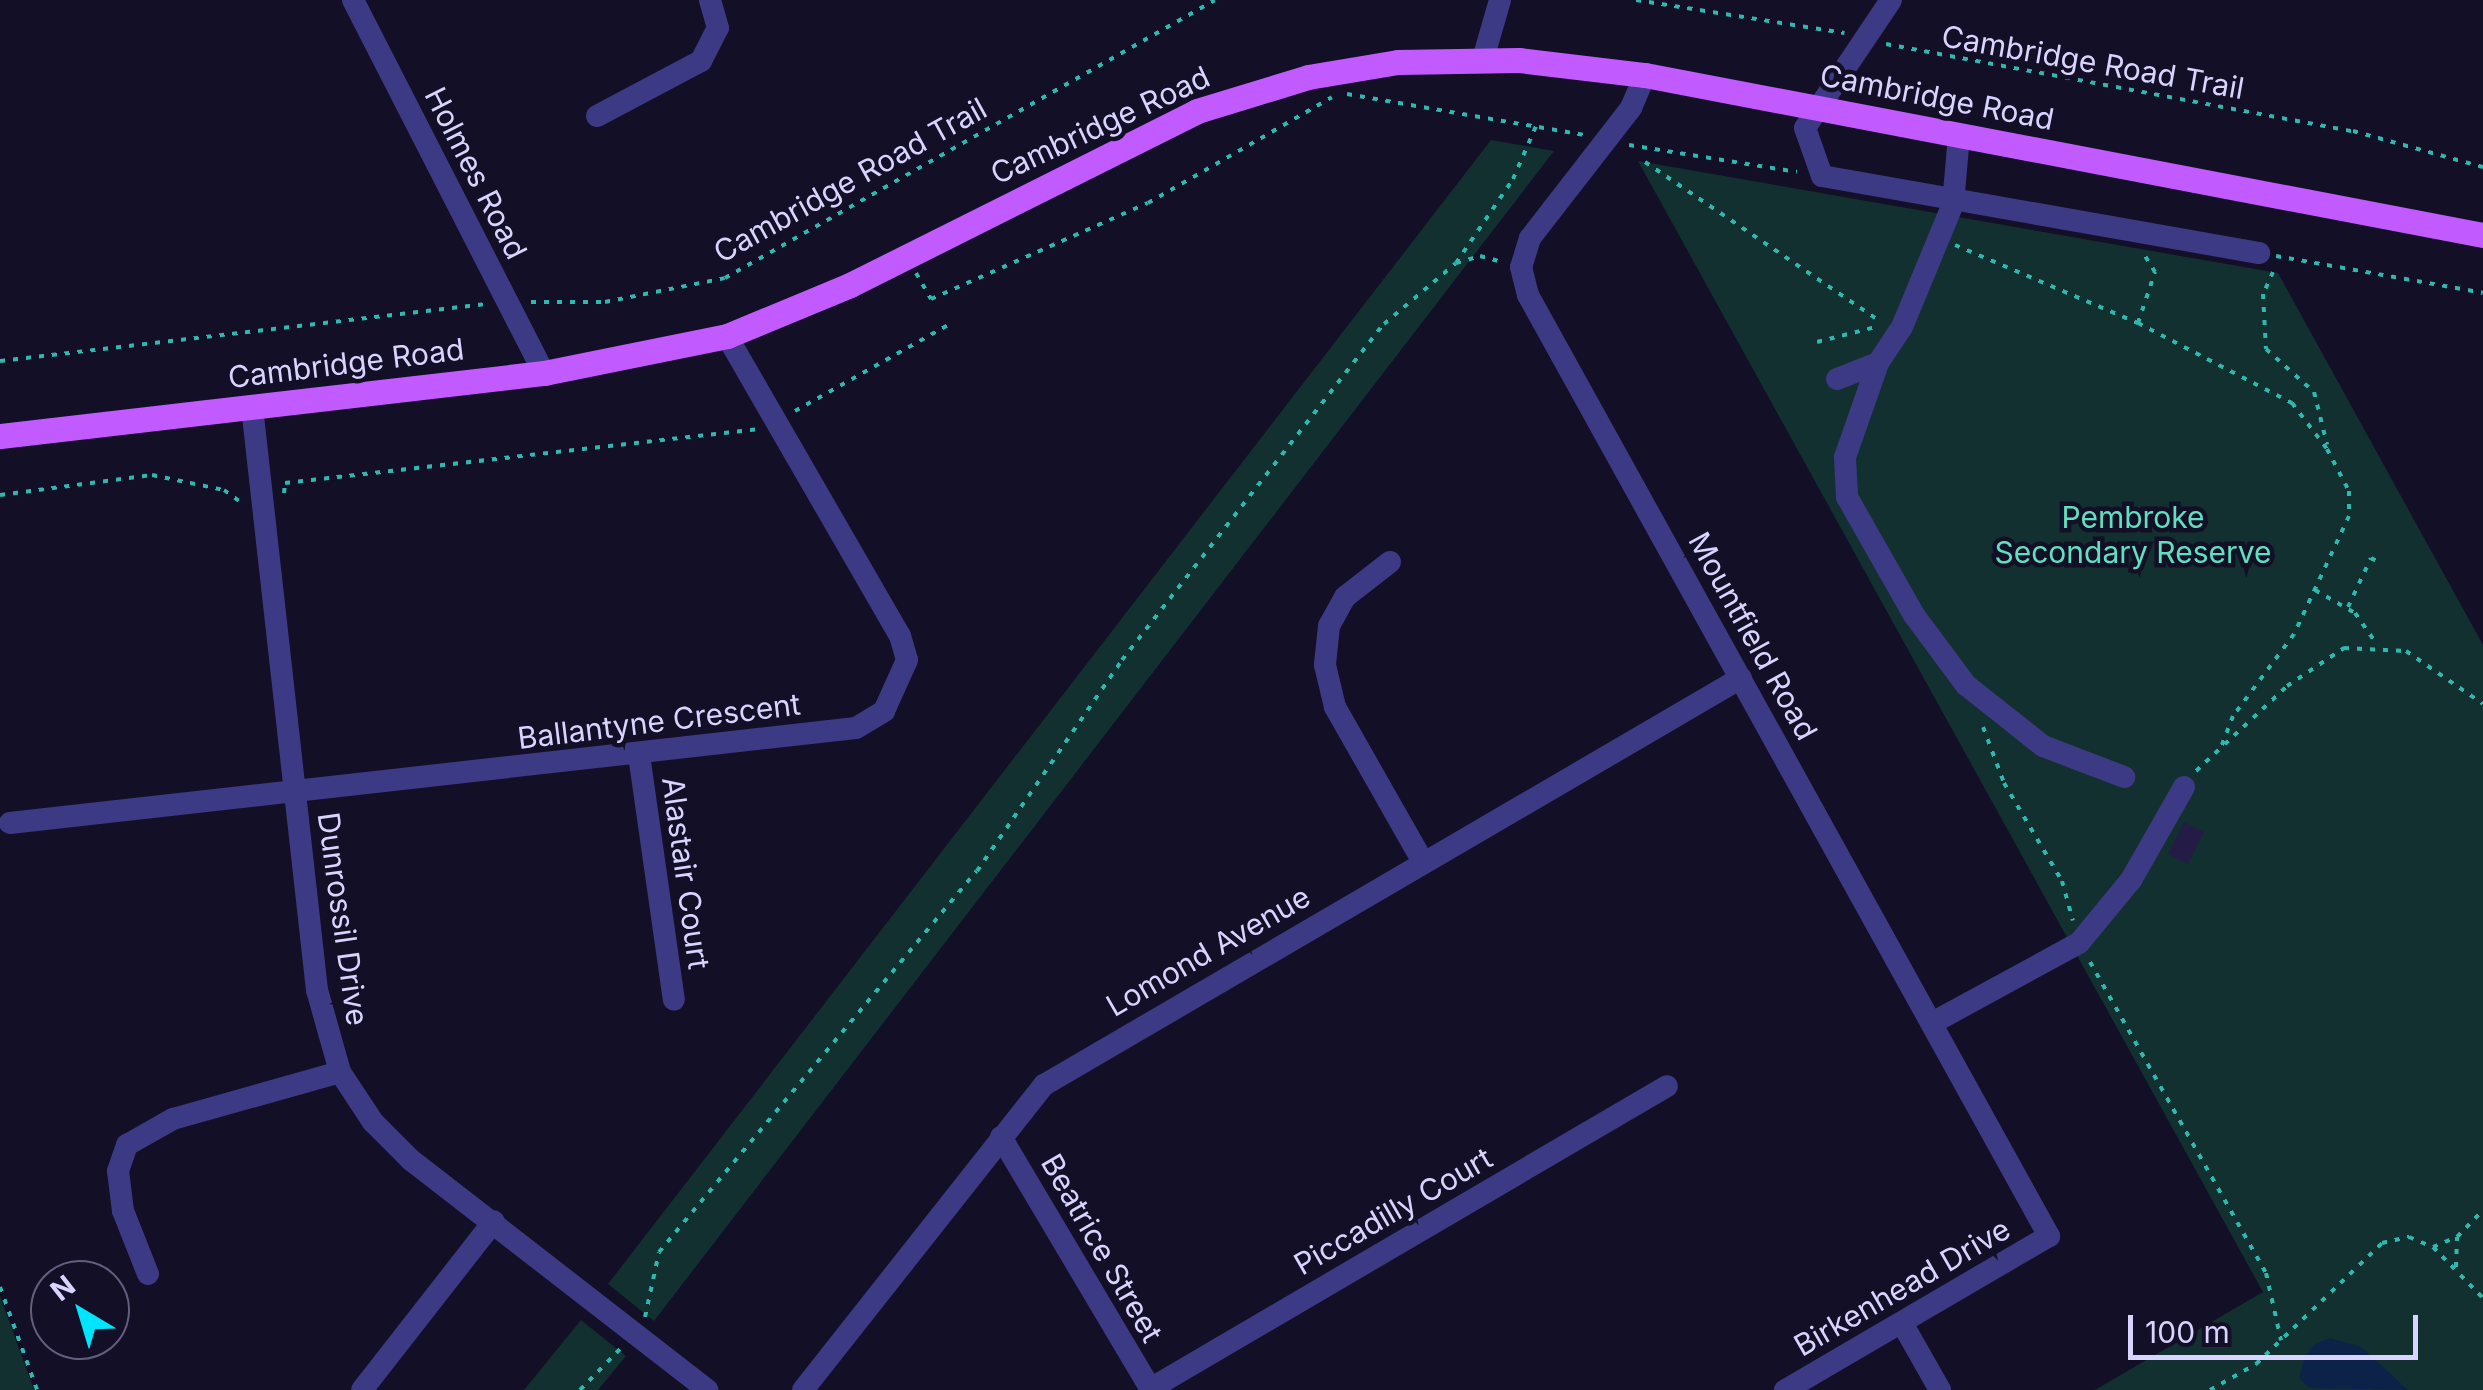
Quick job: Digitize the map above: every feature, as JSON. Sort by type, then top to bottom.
[{"type":"main road","name":"Cambridge Road","points":[[0,436],[544,373],[728,336],[906,256],[1152,131],[1308,77],[1483,59],[1645,76],[1820,106],[2483,234]]},
{"type":"street","name":"Holmes Road","points":[[353,0],[544,373]]},
{"type":"street","points":[[598,116],[701,61],[718,28],[710,0]]},
{"type":"street","points":[[1483,59],[1500,0]]},
{"type":"street","points":[[1892,0],[1864,35],[1805,128],[1822,176],[2266,262]]},
{"type":"street","name":"Mountfield Road","points":[[1645,76],[1618,142],[1530,238],[1521,267],[1528,294],[2049,1236]]},
{"type":"street","points":[[1960,135],[1953,204],[1942,240],[1887,325],[1878,363],[1845,456],[1847,497],[1914,615],[1966,685],[2043,746],[2124,777]]},
{"type":"street","name":"Ballantyne Crescent","points":[[10,823],[639,756],[856,728],[884,711],[907,660],[728,336]]},
{"type":"street","points":[[1837,379],[1878,363]]},
{"type":"street","name":"Dunrossil Drive","points":[[252,407],[318,990],[340,1072],[398,1147],[707,1390]]},
{"type":"street","points":[[1390,562],[1345,597],[1330,626],[1325,665],[1335,707],[1423,862]]},
{"type":"street","name":"Lomond Avenue","points":[[803,1390],[1044,1085],[1075,1063],[1741,678]]},
{"type":"street","name":"Alastair Court","points":[[639,756],[674,1000]]},
{"type":"street","points":[[1934,1022],[2076,945],[2132,880],[2184,787]]},
{"type":"street","points":[[148,1274],[123,1211],[118,1171],[126,1146],[172,1119],[340,1072]]},
{"type":"street","name":"Piccadilly Court","points":[[1150,1390],[1667,1086]]},
{"type":"street","name":"Beatrice Street","points":[[1001,1137],[1150,1390]]},
{"type":"street","points":[[362,1390],[494,1221]]},
{"type":"street","name":"Birkenhead Drive","points":[[1785,1390],[2049,1236]]},
{"type":"street","points":[[1902,1322],[1940,1390]]},
{"type":"path","name":"Cambridge Road Trail","points":[[0,361],[508,302],[605,302],[725,278],[1215,0]]},
{"type":"path","name":"Cambridge Road Trail","points":[[1636,0],[1754,24],[1864,35],[1904,51],[2353,131],[2483,167]]},
{"type":"path","points":[[1308,77],[1336,94],[1822,176]]},
{"type":"path","points":[[906,256],[931,299],[1148,203],[1306,118],[1336,94]]},
{"type":"path","points":[[645,1317],[659,1252],[977,871],[1122,660],[1384,324],[1456,264],[1512,179],[1536,126]]},
{"type":"path","points":[[1646,162],[1887,325]]},
{"type":"path","points":[[1942,240],[2138,322],[2292,403],[2327,448]]},
{"type":"path","points":[[2138,322],[2155,272],[2142,249]]},
{"type":"path","points":[[1456,264],[1480,256],[1503,262]]},
{"type":"path","points":[[2221,748],[2315,590],[2351,509],[2327,448],[2314,392],[2266,349],[2266,262],[2483,293]]},
{"type":"path","points":[[791,413],[948,325]]},
{"type":"path","points":[[1817,342],[1887,325]]},
{"type":"path","points":[[282,502],[285,483],[762,428]]},
{"type":"path","points":[[0,495],[152,475],[224,490],[246,507]]},
{"type":"path","points":[[2348,607],[2371,558],[2381,562]]},
{"type":"path","points":[[2315,590],[2348,607],[2378,645],[2437,666],[2483,704]]},
{"type":"path","points":[[2184,787],[2221,748],[2319,661],[2378,645]]},
{"type":"path","points":[[1966,685],[2004,783],[2062,881],[2076,945],[2266,1273],[2281,1340]]},
{"type":"path","points":[[2433,1246],[2457,1237],[2483,1210]]},
{"type":"path","points":[[2210,1390],[2281,1340],[2382,1242],[2409,1236],[2433,1246],[2483,1298]]},
{"type":"path","points":[[2456,1269],[2457,1237]]},
{"type":"path","points":[[0,1287],[36,1390]]},
{"type":"path","points":[[580,1390],[622,1347]]},
{"type":"green space","points":[[1491,140],[1554,151],[654,1321],[608,1284]]},
{"type":"green space","name":"Pembroke Secondary Reserve","points":[[1638,161],[2278,273],[2483,645],[2483,1390],[2095,1390],[2263,1292]]},
{"type":"green space","points":[[0,1296],[21,1354],[34,1390],[0,1390]]},
{"type":"green space","points":[[581,1320],[626,1356],[598,1390],[524,1390]]},
{"type":"water","points":[[2330,1338],[2361,1347],[2408,1390],[2310,1388],[2299,1378],[2304,1360],[2313,1345]]},
{"type":"building","points":[[2184,822],[2204,832],[2188,864],[2168,854]]}]
